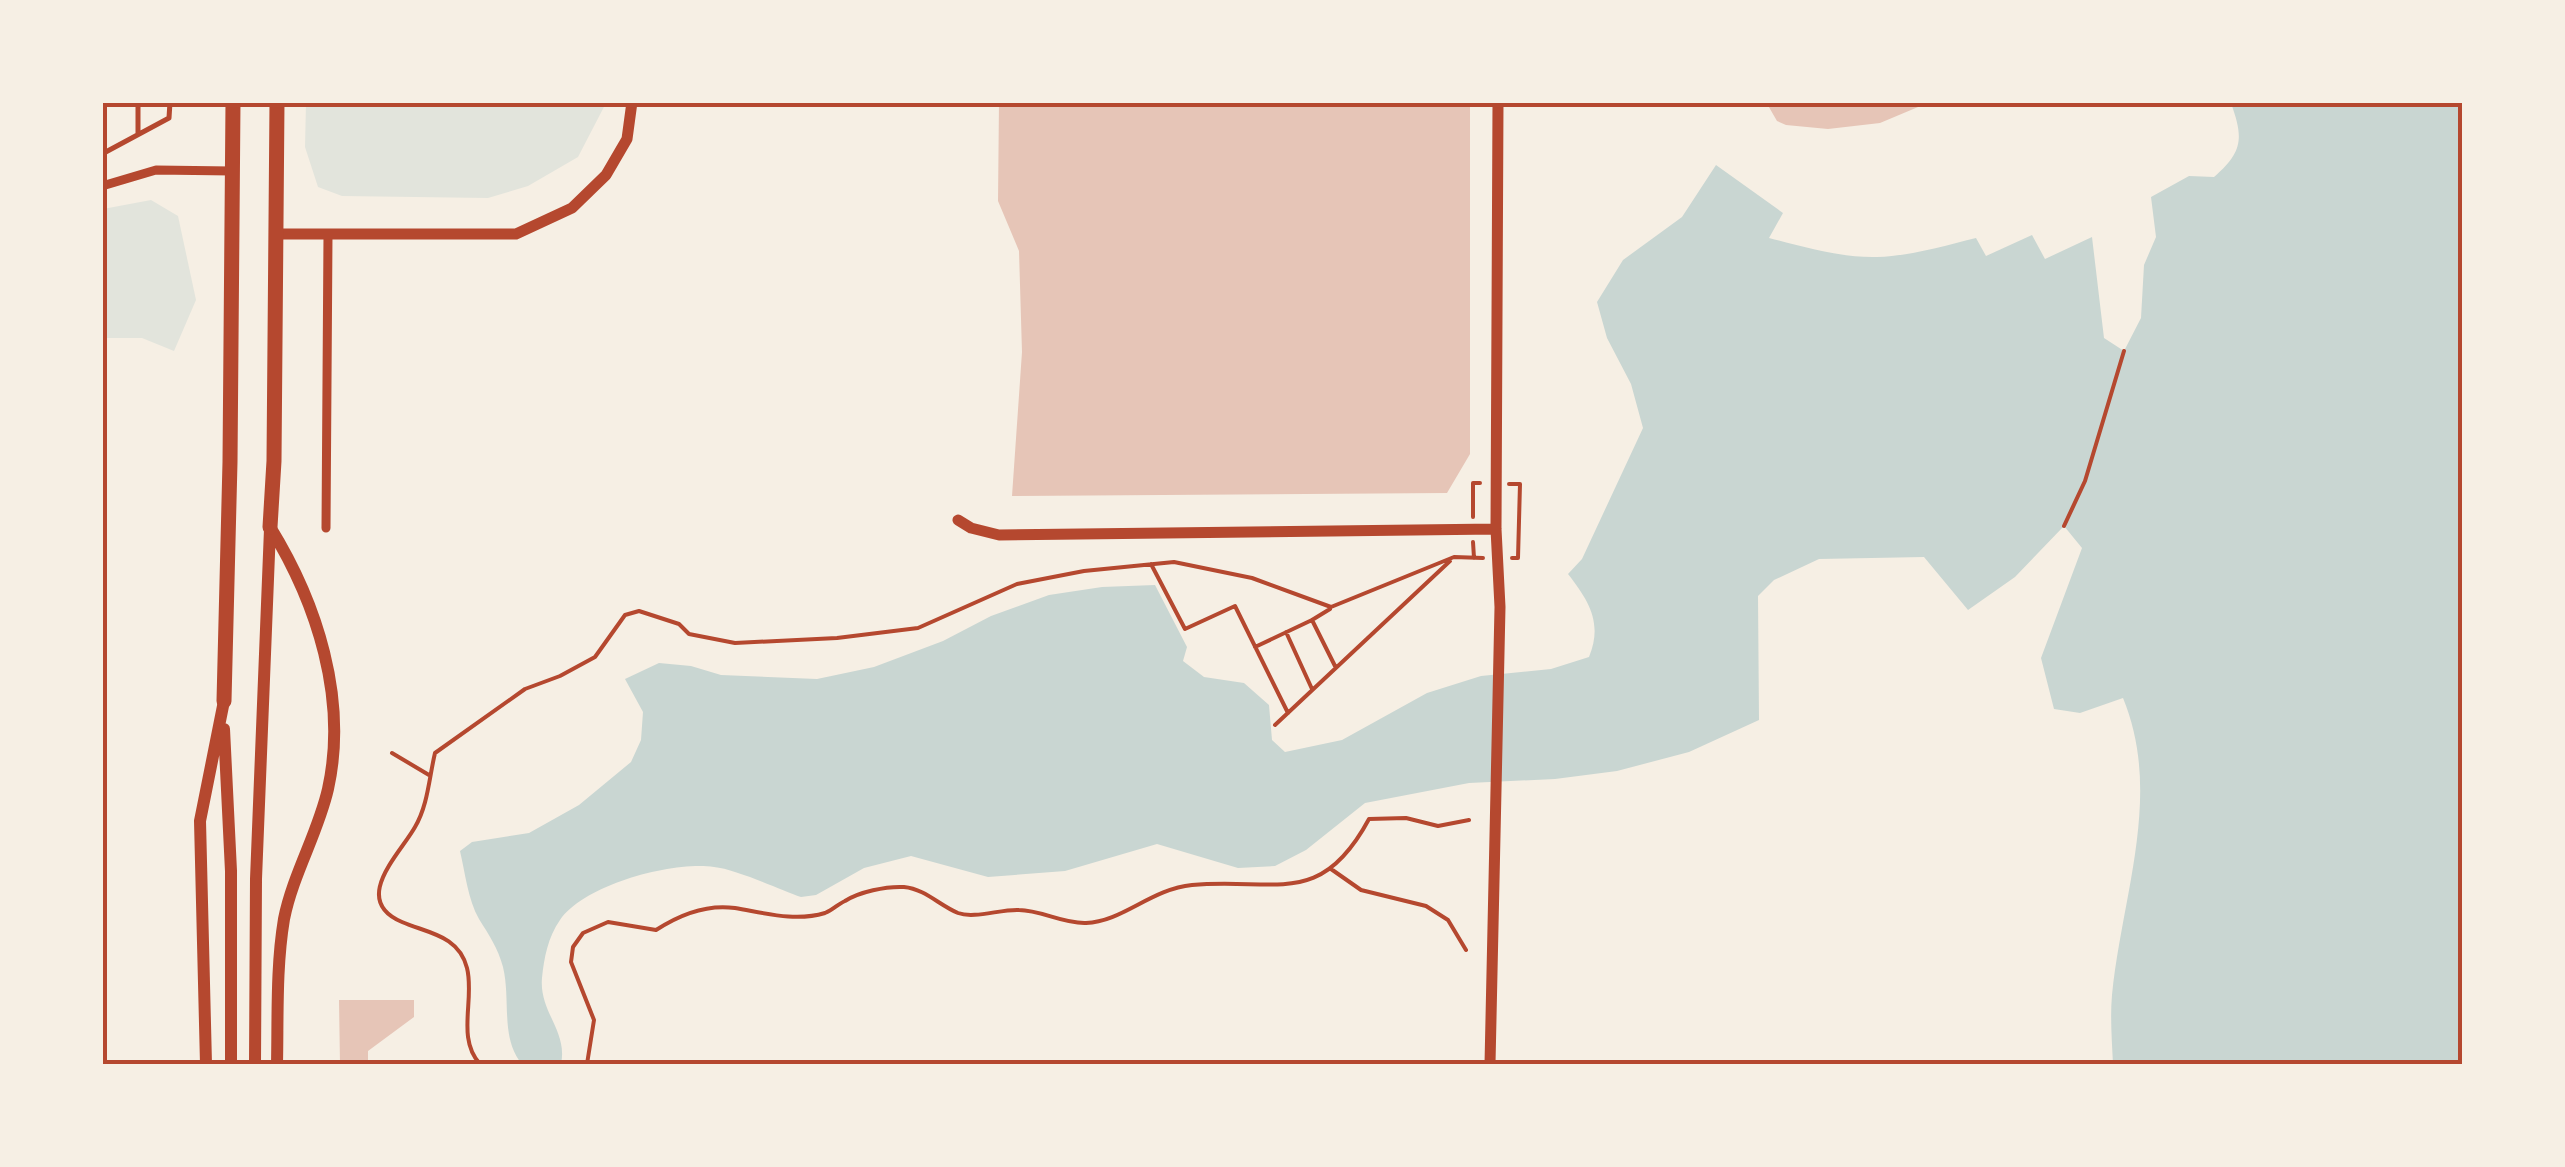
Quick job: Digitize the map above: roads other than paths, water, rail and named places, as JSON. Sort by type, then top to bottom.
[{"type":"main road","points":[[231,1064],[231,871],[224,701],[233,102]]},
{"type":"main road","points":[[255,1064],[256,879],[274,461],[277,102]]},
{"type":"main road","points":[[270,527],[293,564],[307,599],[330,682],[337,730],[328,792],[300,864],[284,920],[277,1064]]},
{"type":"main road","points":[[206,1064],[200,821],[224,701]]},
{"type":"street","points":[[276,234],[516,234],[572,208],[606,175],[626,139],[632,102]]},
{"type":"street","points":[[1490,1064],[1500,607],[1496,529],[1498,102]]},
{"type":"street","points":[[102,186],[156,170],[232,171]]},
{"type":"street","points":[[326,528],[328,236]]},
{"type":"street","points":[[958,520],[999,535],[1496,529]]},
{"type":"lane","points":[[138,102],[138,136]]},
{"type":"lane","points":[[102,154],[168,118],[170,102]]}]
